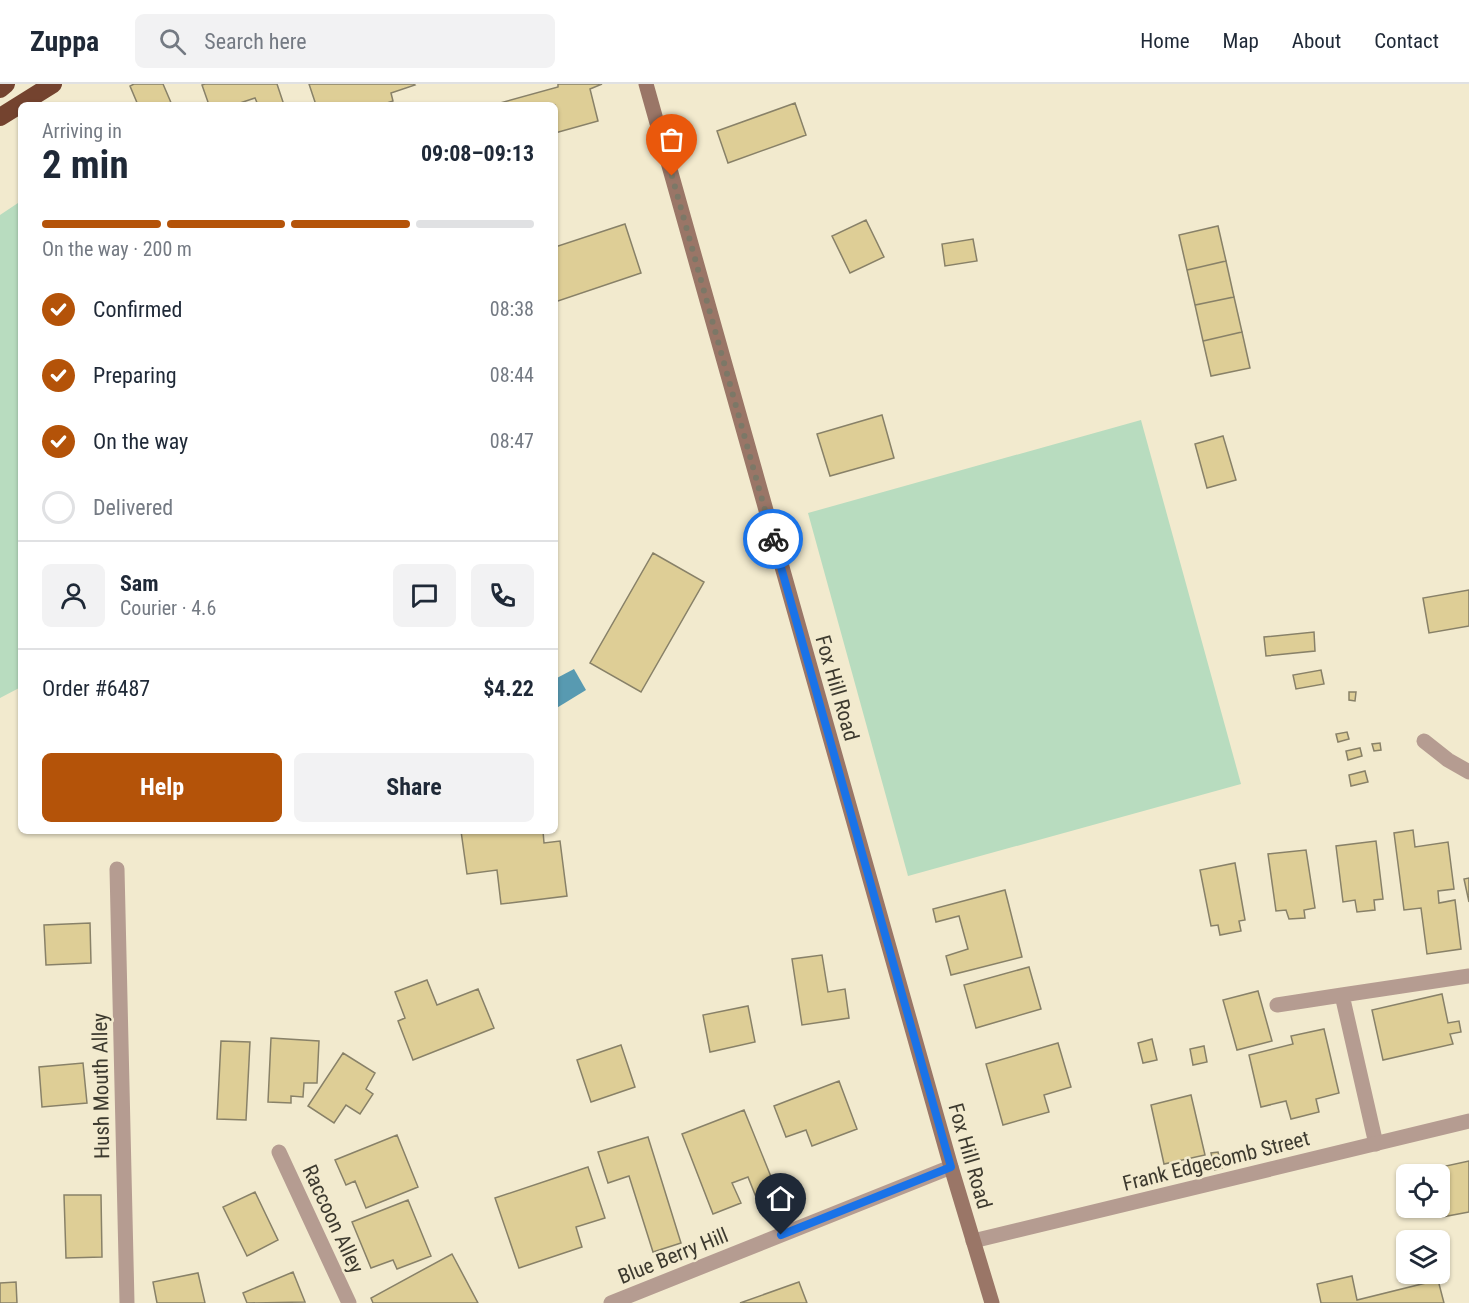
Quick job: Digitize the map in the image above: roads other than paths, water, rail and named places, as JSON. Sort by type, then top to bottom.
[{"type":"highway","points":[[0,89],[6,84]]},
{"type":"highway","points":[[24,102],[53,84]]},
{"type":"highway","points":[[0,117],[18,106]]},
{"type":"main road","name":"Fox Hill Road","points":[[646,84],[951,1167],[992,1303]]},
{"type":"street","points":[[1424,741],[1448,760],[1469,772]]},
{"type":"street","name":"Hush Mouth Alley","points":[[117,869],[127,1303]]},
{"type":"street","points":[[1276,1005],[1469,976]]},
{"type":"street","points":[[1342,996],[1376,1144]]},
{"type":"street","name":"Frank Edgecomb Street","points":[[973,1241],[1469,1122]]},
{"type":"street","name":"Raccoon Alley","points":[[279,1152],[349,1303]]},
{"type":"street","name":"Blue Berry Hill","points":[[611,1303],[951,1167]]},
{"type":"water","points":[[574,669],[586,690],[558,707],[558,677]]}]
